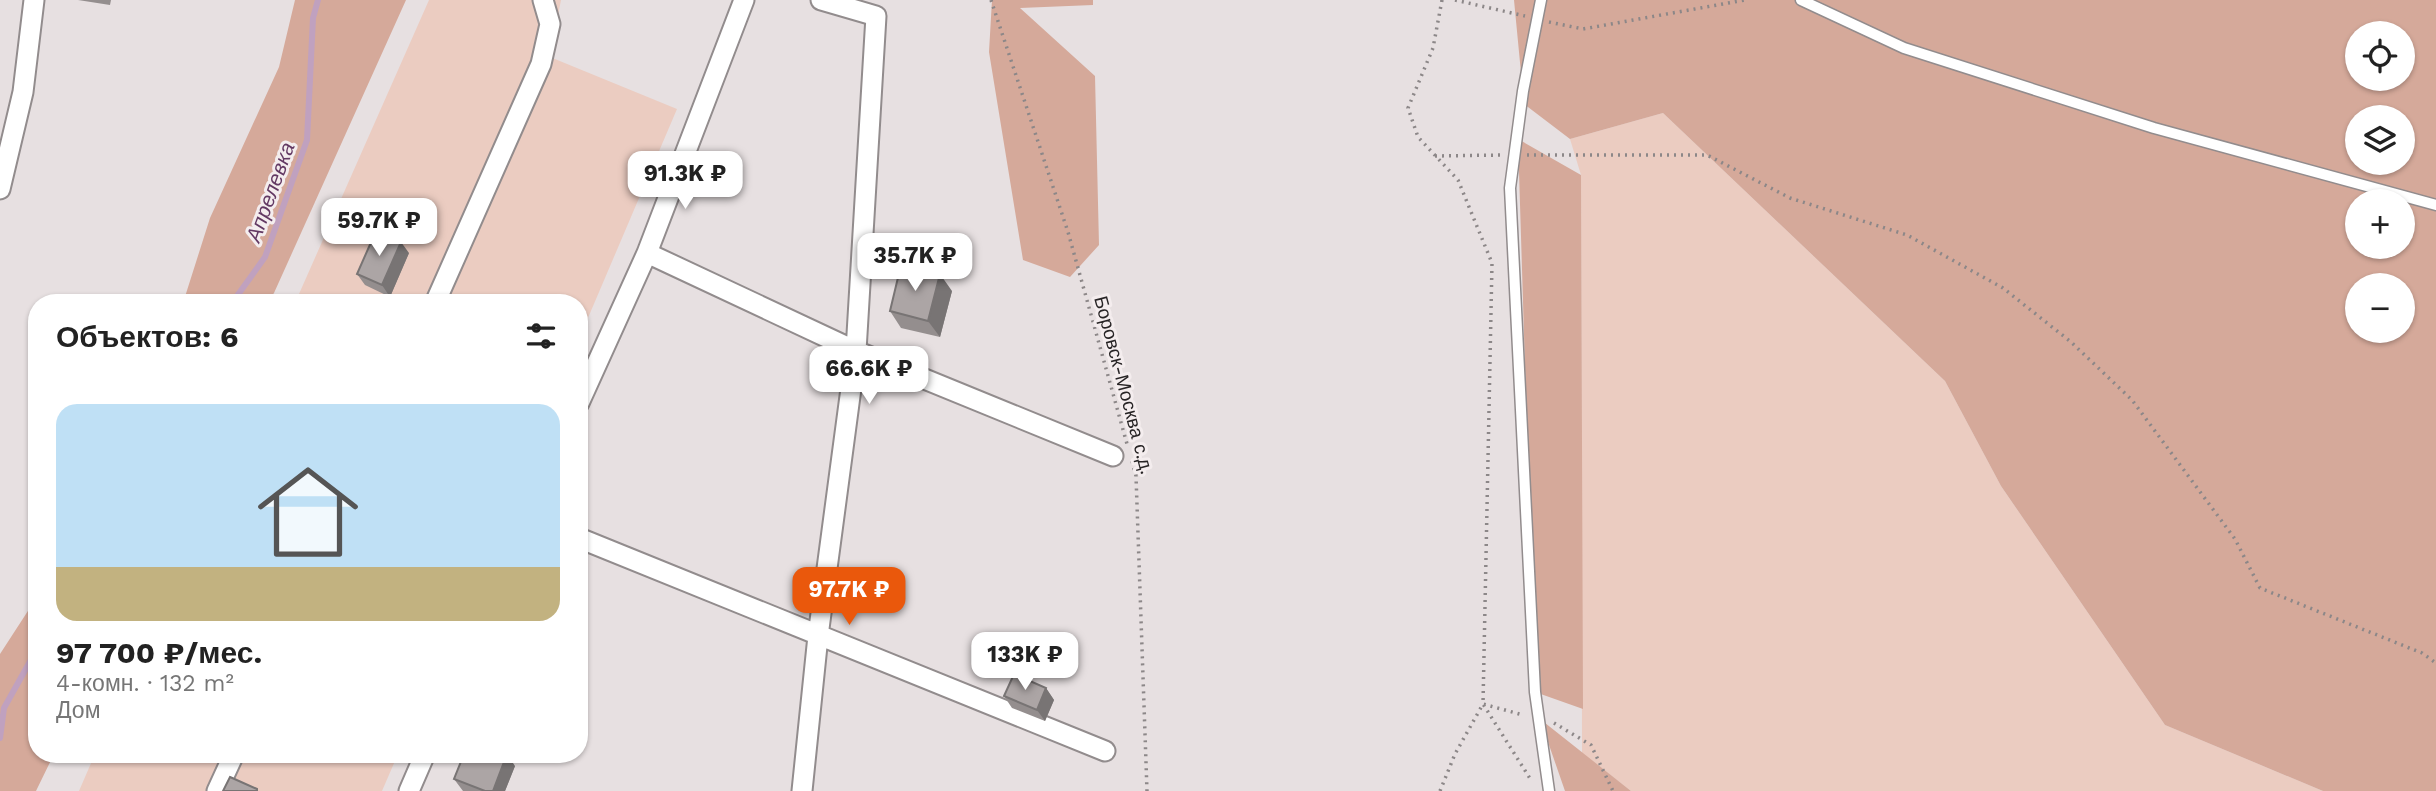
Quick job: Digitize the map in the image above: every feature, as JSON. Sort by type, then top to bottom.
[{"type":"street","points":[[0,189],[23,92],[34,0]]},
{"type":"street","points":[[439,294],[541,64],[550,24],[543,0]]},
{"type":"street","points":[[588,383],[647,253],[744,0]]},
{"type":"street","points":[[802,791],[818,636],[856,351],[876,16],[821,0]]},
{"type":"street","points":[[647,253],[856,351],[1113,456]]},
{"type":"street","points":[[588,542],[1105,751]]},
{"type":"street","points":[[217,791],[230,763]]},
{"type":"street","points":[[409,791],[421,763]]},
{"type":"lane","points":[[1541,0],[1510,188],[1535,692],[1549,791]]},
{"type":"lane","points":[[1801,0],[1904,48],[1930,57],[2154,128],[2436,205]]},
{"type":"path","name":"Боровск-Москва с.д.","points":[[991,0],[1068,232],[1136,476],[1147,791]]},
{"type":"path","points":[[1440,791],[1455,754],[1483,705],[1492,263],[1458,180],[1418,137],[1409,108],[1433,48],[1442,0]]},
{"type":"path","points":[[1455,0],[1583,29],[1745,0]]},
{"type":"path","points":[[1435,156],[1707,155],[1790,198],[1919,242],[2003,288],[2071,342],[2132,400],[2235,539],[2259,588],[2422,653],[2436,663]]},
{"type":"path","points":[[1483,705],[1522,761],[1536,791]]},
{"type":"shaded area","points":[[295,0],[406,0],[273,294],[186,294],[210,218],[279,67]]},
{"type":"shaded area","points":[[429,0],[561,0],[550,57],[677,109],[588,318],[588,294],[299,294]]},
{"type":"shaded area","points":[[992,0],[1093,0],[1093,5],[1020,8],[1095,76],[1099,245],[1070,277],[1023,260],[989,52]]},
{"type":"shaded area","points":[[1514,0],[2436,0],[2436,791],[2323,791],[2165,725],[2001,486],[1945,381],[1663,113],[1570,139],[1524,104]]},
{"type":"shaded area","points":[[1663,113],[1945,381],[2001,486],[2165,725],[2323,791],[1631,791],[1582,753],[1581,175],[1570,139]]},
{"type":"shaded area","points":[[1518,139],[1581,175],[1583,709],[1535,692]]},
{"type":"shaded area","points":[[28,611],[28,763],[50,763],[36,791],[0,791],[0,654]]},
{"type":"shaded area","points":[[1540,719],[1631,791],[1565,791]]},
{"type":"shaded area","points":[[91,763],[394,763],[382,791],[79,791]]},
{"type":"building","points":[[376,231],[401,242],[382,285],[357,274]]},
{"type":"building","points":[[901,265],[940,274],[928,321],[890,311]]},
{"type":"building","points":[[1014,674],[1046,688],[1037,710],[1004,696]]},
{"type":"building","points":[[460,763],[504,763],[493,791],[485,791],[454,779]]},
{"type":"building","points":[[230,777],[257,789],[257,791],[223,791]]},
{"type":"waterway","name":"Апрелевка","points":[[238,294],[265,257],[307,140],[313,18],[318,0]]},
{"type":"waterway","name":"Апрелевка","points":[[0,738],[4,708],[28,665]]}]
